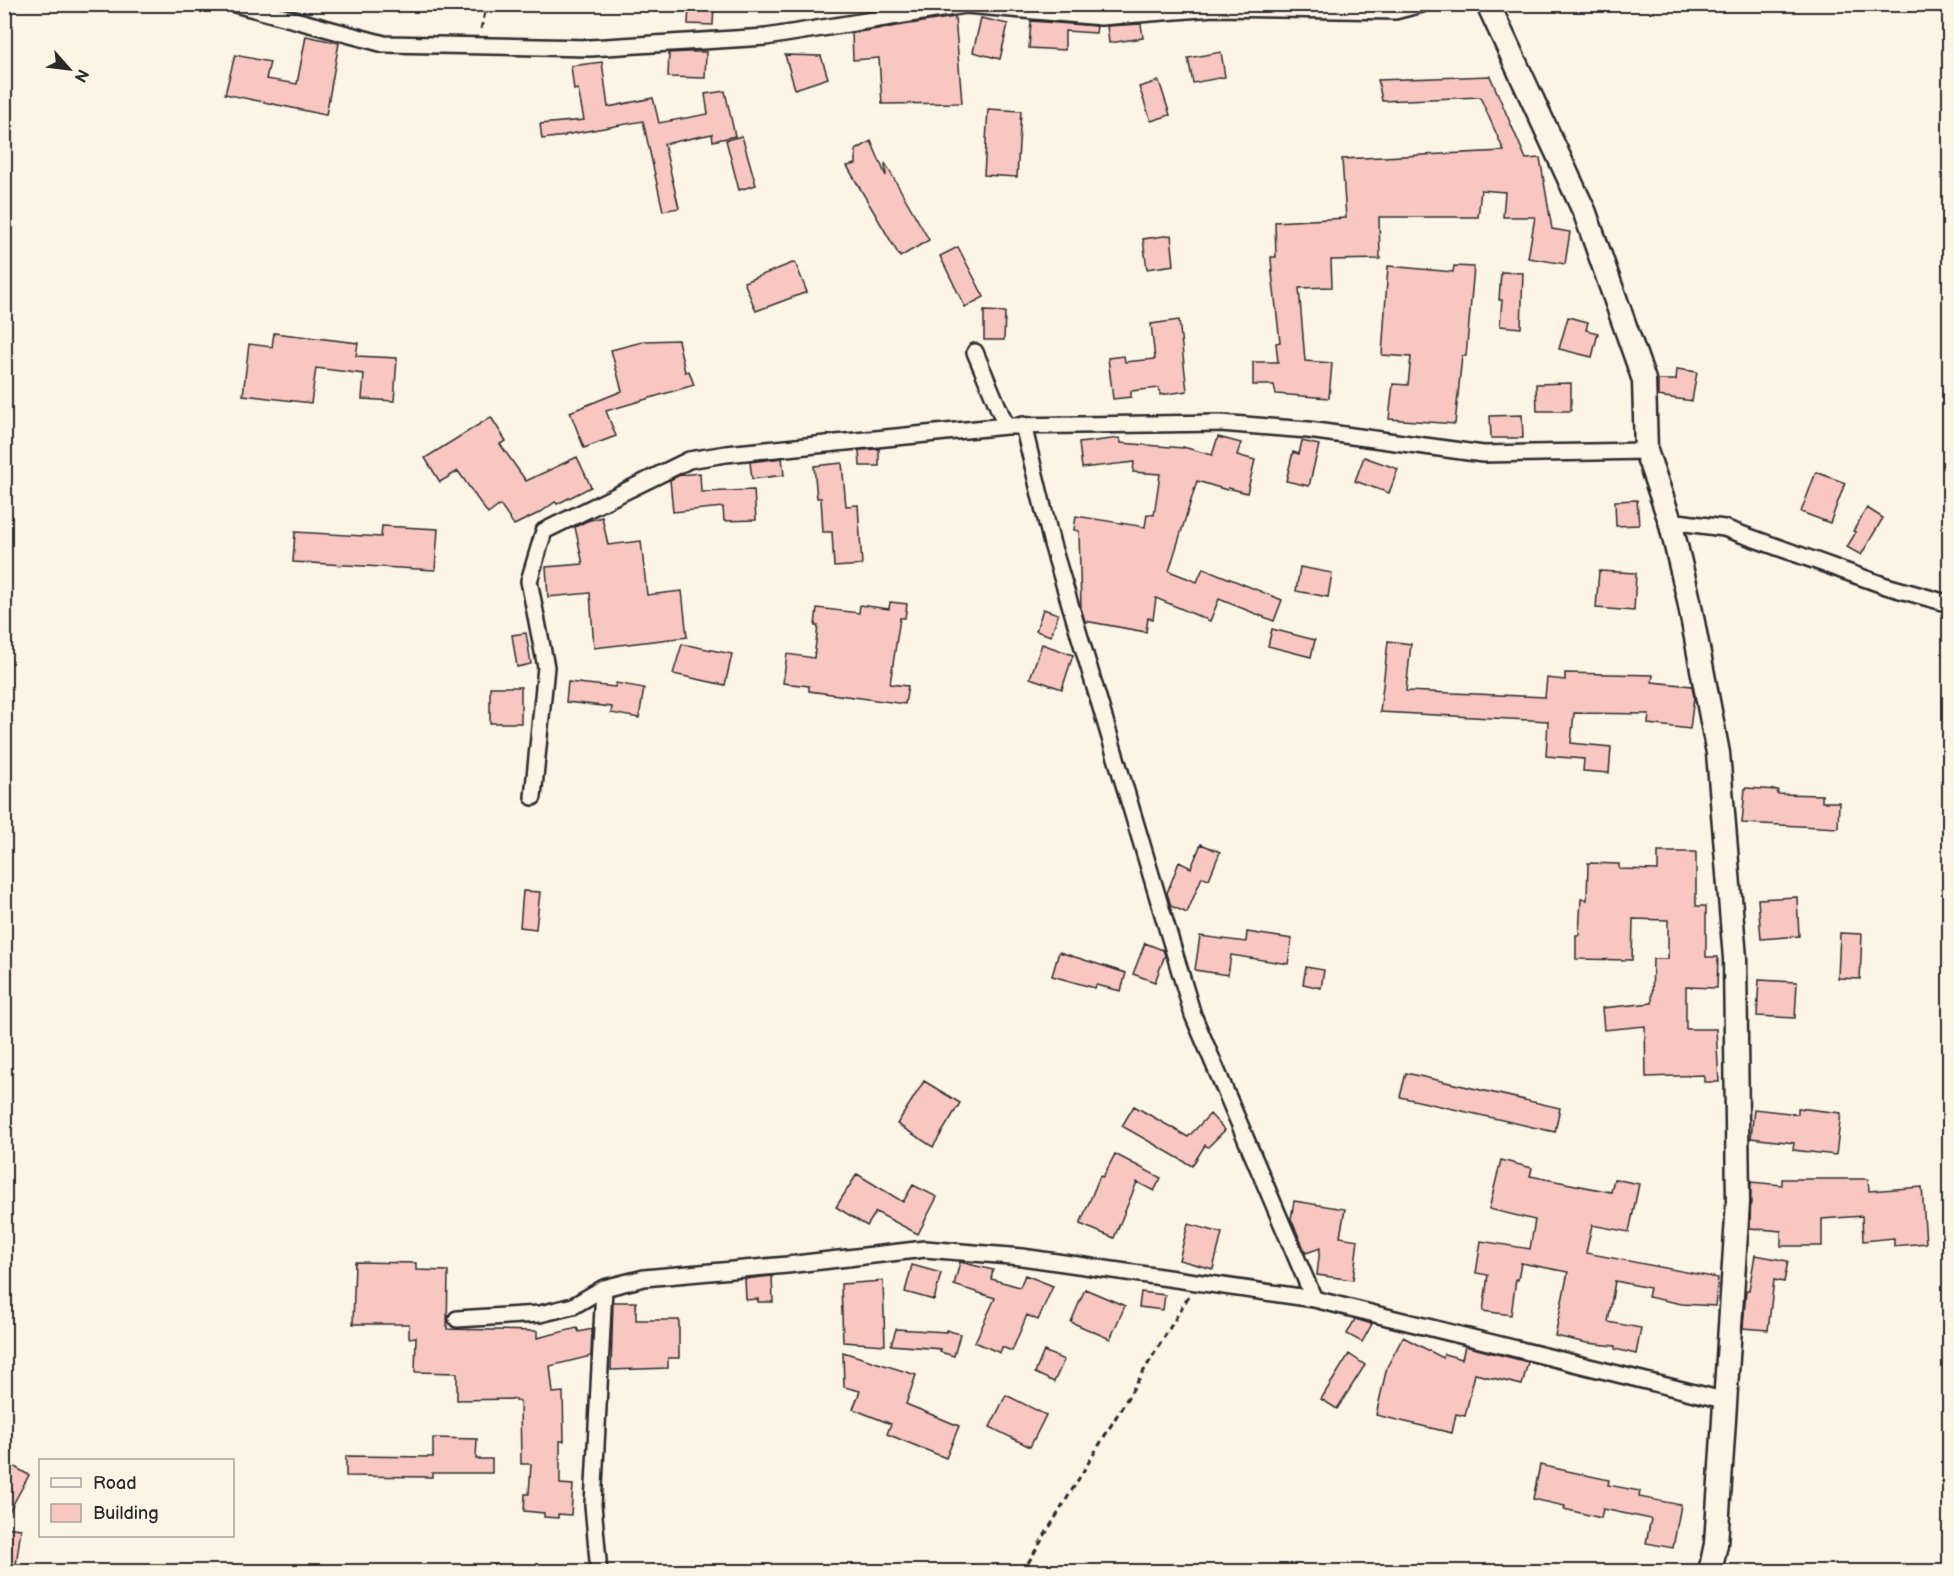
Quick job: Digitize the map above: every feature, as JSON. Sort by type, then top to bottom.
[{"type":"street","points":[[235,4],[384,44],[591,48],[765,37],[966,5],[1101,17],[1214,8],[1395,11],[1422,4]]},
{"type":"street","points":[[1488,4],[1585,213],[1641,368],[1644,380],[1646,451],[1670,521],[1688,596],[1718,753],[1735,958],[1738,1202],[1716,1544],[1710,1572]]},
{"type":"street","points":[[975,352],[1006,426]]},
{"type":"street","points":[[533,797],[546,668],[530,581],[544,531],[688,460],[726,454],[1006,426],[1220,423],[1308,429],[1483,454],[1646,451]]},
{"type":"street","points":[[1023,425],[1056,555],[1193,1015],[1314,1299]]},
{"type":"street","points":[[1670,521],[1725,528],[1886,586],[1950,604]]},
{"type":"street","points":[[457,1319],[540,1314],[573,1306],[604,1288],[644,1278],[925,1249],[1022,1257],[1314,1299],[1726,1401]]},
{"type":"street","points":[[599,1572],[593,1505],[604,1288]]},
{"type":"path","points":[[477,46],[487,4]]},
{"type":"path","points":[[1028,1563],[1198,1282]]},
{"type":"building","points":[[689,4],[714,5],[713,25],[688,24]]},
{"type":"building","points":[[955,17],[962,103],[882,104],[879,58],[853,60],[852,33]]},
{"type":"building","points":[[981,18],[1008,24],[1000,59],[973,52]]},
{"type":"building","points":[[1031,21],[1097,26],[1096,33],[1065,31],[1065,50],[1029,48]]},
{"type":"building","points":[[1141,24],[1143,38],[1109,43],[1107,26]]},
{"type":"building","points":[[306,36],[339,43],[326,115],[225,94],[235,55],[270,62],[266,79],[297,84]]},
{"type":"building","points":[[706,52],[705,78],[668,77],[669,53]]},
{"type":"building","points":[[1221,52],[1225,77],[1193,83],[1188,58]]},
{"type":"building","points":[[785,55],[821,56],[828,78],[795,89]]},
{"type":"building","points":[[602,62],[608,107],[653,98],[659,123],[708,114],[705,94],[725,91],[735,136],[713,141],[712,134],[664,144],[679,208],[663,211],[643,121],[542,139],[540,124],[584,120],[578,89],[574,90],[571,66]]},
{"type":"building","points":[[1490,76],[1526,159],[1540,158],[1552,229],[1570,232],[1565,264],[1528,258],[1535,217],[1503,217],[1505,192],[1481,190],[1478,217],[1379,217],[1380,259],[1331,260],[1332,287],[1299,288],[1305,361],[1332,363],[1329,398],[1276,394],[1274,385],[1253,385],[1253,362],[1278,362],[1276,343],[1280,342],[1271,257],[1276,257],[1275,222],[1346,218],[1342,159],[1504,151],[1480,97],[1382,101],[1378,80]]},
{"type":"building","points":[[1159,81],[1170,115],[1151,121],[1139,87]]},
{"type":"building","points":[[988,109],[1021,111],[1017,177],[984,175]]},
{"type":"building","points":[[742,136],[756,185],[739,190],[726,140]]},
{"type":"building","points":[[871,141],[886,176],[885,163],[929,240],[900,257],[847,166],[856,164],[856,150]]},
{"type":"building","points":[[1171,235],[1174,265],[1147,269],[1143,239]]},
{"type":"building","points":[[958,247],[984,297],[965,307],[940,256]]},
{"type":"building","points":[[795,262],[807,292],[756,311],[744,282]]},
{"type":"building","points":[[1388,266],[1453,272],[1454,266],[1474,267],[1466,356],[1462,356],[1455,424],[1389,419],[1393,384],[1408,385],[1411,357],[1382,355]]},
{"type":"building","points":[[1501,272],[1523,273],[1521,328],[1500,326]]},
{"type":"building","points":[[984,311],[1005,312],[1004,340],[984,340]]},
{"type":"building","points":[[1568,317],[1588,322],[1586,330],[1598,333],[1592,357],[1559,349]]},
{"type":"building","points":[[1179,320],[1187,391],[1160,395],[1159,388],[1131,391],[1131,397],[1113,399],[1108,358],[1124,356],[1125,362],[1155,359],[1151,324]]},
{"type":"building","points":[[274,333],[358,343],[356,356],[397,358],[394,401],[362,399],[364,374],[316,368],[311,403],[243,395],[249,344],[272,347]]},
{"type":"building","points":[[678,340],[685,372],[689,371],[694,385],[606,411],[616,436],[584,448],[570,412],[622,391],[611,350],[646,341]]},
{"type":"building","points":[[1677,369],[1697,372],[1692,401],[1658,396],[1658,380],[1676,380]]},
{"type":"building","points":[[1571,383],[1571,411],[1537,411],[1536,384]]},
{"type":"building","points":[[1522,415],[1523,438],[1491,438],[1490,416]]},
{"type":"building","points":[[491,417],[506,441],[500,444],[526,481],[577,457],[591,487],[557,504],[555,502],[541,512],[514,525],[500,505],[488,514],[458,471],[440,482],[425,458]]},
{"type":"building","points":[[1218,437],[1241,443],[1237,455],[1255,460],[1247,493],[1197,481],[1169,571],[1197,582],[1203,568],[1282,600],[1274,621],[1219,599],[1210,621],[1156,598],[1153,619],[1148,618],[1146,632],[1085,621],[1081,608],[1079,531],[1074,530],[1076,516],[1145,527],[1147,514],[1154,515],[1160,474],[1133,472],[1134,462],[1082,468],[1079,443],[1120,438],[1121,443],[1183,447],[1212,455]]},
{"type":"building","points":[[1302,441],[1319,445],[1309,486],[1286,481],[1293,452],[1299,454]]},
{"type":"building","points":[[879,449],[879,466],[860,466],[859,450]]},
{"type":"building","points":[[1364,457],[1398,469],[1389,493],[1355,481]]},
{"type":"building","points":[[782,458],[784,475],[752,479],[750,462]]},
{"type":"building","points":[[842,463],[846,506],[858,505],[862,565],[834,567],[832,532],[823,532],[821,498],[817,498],[814,466]]},
{"type":"building","points":[[1816,472],[1845,483],[1830,523],[1801,512]]},
{"type":"building","points":[[700,473],[701,492],[754,490],[756,520],[724,521],[723,507],[673,512],[670,480],[680,475]]},
{"type":"building","points":[[1637,500],[1639,525],[1616,526],[1615,501]]},
{"type":"building","points":[[1867,508],[1883,518],[1861,555],[1847,547],[1856,532],[1853,531]]},
{"type":"building","points":[[602,517],[608,545],[641,541],[647,595],[682,591],[687,637],[594,648],[590,593],[548,597],[546,567],[583,564],[575,527]]},
{"type":"building","points":[[382,526],[438,529],[435,570],[293,562],[295,532],[381,537]]},
{"type":"building","points":[[1300,567],[1332,573],[1328,597],[1296,591]]},
{"type":"building","points":[[1599,571],[1636,573],[1634,611],[1596,608]]},
{"type":"building","points":[[890,602],[907,604],[905,618],[900,618],[890,684],[908,686],[905,704],[809,691],[809,686],[783,683],[787,654],[814,658],[818,626],[815,626],[817,608],[859,613],[860,605],[889,609]]},
{"type":"building","points":[[1043,609],[1058,614],[1051,636],[1036,631]]},
{"type":"building","points":[[1272,629],[1315,640],[1311,657],[1268,646]]},
{"type":"building","points":[[526,633],[531,664],[517,667],[512,635]]},
{"type":"building","points":[[1388,641],[1411,644],[1406,691],[1545,697],[1547,678],[1565,680],[1565,673],[1653,675],[1652,682],[1692,686],[1694,697],[1690,729],[1648,724],[1649,714],[1574,713],[1571,743],[1611,747],[1609,773],[1583,771],[1584,759],[1546,756],[1548,721],[1380,712]]},
{"type":"building","points":[[682,644],[732,654],[725,685],[673,674]]},
{"type":"building","points":[[1042,644],[1073,655],[1062,689],[1030,678]]},
{"type":"building","points":[[568,682],[615,687],[616,683],[644,688],[639,718],[611,713],[612,707],[566,702]]},
{"type":"building","points":[[490,687],[521,687],[521,723],[490,723]]},
{"type":"building","points":[[1745,788],[1778,790],[1777,794],[1822,795],[1822,802],[1839,802],[1838,828],[1742,823]]},
{"type":"building","points":[[1201,844],[1220,852],[1209,879],[1202,877],[1187,913],[1171,906],[1167,893],[1179,862],[1191,868]]},
{"type":"building","points":[[1658,852],[1696,852],[1696,906],[1706,906],[1706,957],[1718,957],[1717,988],[1686,987],[1686,1029],[1716,1029],[1719,1082],[1704,1082],[1704,1075],[1646,1077],[1645,1026],[1604,1030],[1602,1008],[1652,1003],[1653,959],[1668,959],[1668,920],[1633,919],[1632,960],[1576,959],[1576,935],[1579,935],[1581,899],[1587,900],[1588,863],[1619,864],[1619,869],[1658,870]]},
{"type":"building","points":[[523,891],[540,892],[536,929],[520,927]]},
{"type":"building","points":[[1797,897],[1799,936],[1761,939],[1758,899]]},
{"type":"building","points":[[1247,932],[1292,939],[1288,964],[1231,955],[1228,975],[1195,970],[1200,936],[1246,942]]},
{"type":"building","points":[[1840,933],[1862,934],[1860,979],[1838,978]]},
{"type":"building","points":[[1145,943],[1163,950],[1165,955],[1155,982],[1133,974]]},
{"type":"building","points":[[1059,952],[1126,973],[1121,991],[1096,985],[1095,988],[1052,976]]},
{"type":"building","points":[[1306,967],[1324,970],[1321,988],[1303,984]]},
{"type":"building","points":[[1759,980],[1797,982],[1795,1018],[1757,1016]]},
{"type":"building","points":[[1406,1073],[1560,1108],[1555,1132],[1400,1097]]},
{"type":"building","points":[[924,1081],[960,1103],[933,1147],[897,1124]]},
{"type":"building","points":[[1134,1106],[1188,1137],[1210,1114],[1225,1130],[1208,1147],[1205,1145],[1192,1166],[1122,1126]]},
{"type":"building","points":[[1798,1108],[1841,1113],[1836,1155],[1793,1150],[1794,1143],[1751,1138],[1754,1109],[1798,1114]]},
{"type":"building","points":[[1115,1154],[1161,1178],[1154,1191],[1137,1182],[1114,1238],[1080,1224],[1100,1176],[1103,1177]]},
{"type":"building","points":[[1501,1160],[1532,1168],[1530,1176],[1611,1192],[1614,1179],[1639,1184],[1629,1232],[1592,1225],[1586,1253],[1718,1278],[1715,1306],[1682,1304],[1648,1297],[1650,1288],[1615,1281],[1608,1322],[1641,1328],[1636,1354],[1615,1349],[1615,1346],[1555,1336],[1568,1272],[1521,1263],[1518,1280],[1516,1279],[1511,1315],[1483,1311],[1488,1275],[1476,1273],[1481,1241],[1530,1249],[1535,1220],[1489,1209]]},
{"type":"building","points":[[857,1174],[903,1202],[913,1185],[937,1197],[918,1234],[876,1212],[867,1226],[836,1207]]},
{"type":"building","points":[[1782,1179],[1868,1179],[1869,1191],[1922,1187],[1926,1243],[1894,1246],[1894,1238],[1863,1241],[1862,1216],[1822,1219],[1822,1246],[1781,1246],[1781,1231],[1750,1228],[1751,1182],[1782,1185]]},
{"type":"building","points":[[1294,1201],[1345,1209],[1340,1237],[1358,1240],[1353,1280],[1317,1275],[1320,1248],[1306,1253],[1291,1219]]},
{"type":"building","points":[[1188,1224],[1222,1233],[1213,1269],[1179,1260]]},
{"type":"building","points":[[1755,1255],[1788,1261],[1784,1282],[1774,1280],[1768,1330],[1743,1328],[1746,1290],[1749,1290]]},
{"type":"building","points":[[355,1262],[416,1263],[416,1270],[448,1271],[447,1329],[537,1331],[537,1338],[577,1328],[579,1332],[592,1329],[591,1356],[550,1366],[553,1393],[563,1392],[564,1441],[560,1441],[560,1484],[573,1485],[571,1515],[558,1514],[558,1518],[544,1517],[544,1513],[524,1511],[525,1494],[529,1494],[531,1464],[521,1464],[520,1401],[516,1399],[457,1400],[457,1373],[415,1372],[416,1337],[409,1338],[409,1324],[353,1324]]},
{"type":"building","points":[[960,1262],[993,1270],[991,1279],[1020,1287],[1025,1275],[1053,1286],[1038,1320],[1027,1315],[1012,1351],[1002,1347],[1000,1353],[975,1342],[995,1298],[954,1285]]},
{"type":"building","points":[[912,1265],[941,1273],[934,1300],[905,1292]]},
{"type":"building","points":[[772,1276],[773,1302],[758,1302],[758,1299],[746,1300],[745,1279]]},
{"type":"building","points":[[883,1281],[885,1345],[843,1342],[841,1284]]},
{"type":"building","points":[[1085,1289],[1125,1306],[1110,1339],[1071,1322]]},
{"type":"building","points":[[1141,1292],[1165,1295],[1163,1310],[1139,1307]]},
{"type":"building","points":[[613,1302],[636,1302],[636,1320],[679,1320],[679,1358],[668,1358],[668,1368],[611,1370]]},
{"type":"building","points":[[1355,1319],[1372,1324],[1362,1342],[1347,1334]]},
{"type":"building","points":[[896,1329],[946,1332],[946,1330],[960,1334],[954,1356],[940,1352],[941,1349],[891,1345]]},
{"type":"building","points":[[1403,1337],[1443,1358],[1444,1354],[1462,1359],[1465,1346],[1528,1362],[1522,1385],[1475,1374],[1465,1416],[1456,1414],[1452,1433],[1376,1415],[1387,1367]]},
{"type":"building","points":[[1044,1351],[1064,1360],[1054,1382],[1035,1373]]},
{"type":"building","points":[[843,1352],[916,1375],[906,1404],[959,1426],[946,1458],[887,1434],[891,1424],[853,1409],[860,1391],[844,1387]]},
{"type":"building","points":[[1349,1354],[1365,1365],[1337,1409],[1321,1399]]},
{"type":"building","points":[[1006,1395],[1046,1415],[1030,1447],[990,1427]]},
{"type":"building","points":[[433,1438],[477,1439],[476,1459],[492,1459],[492,1473],[432,1473],[432,1477],[346,1476],[346,1456],[433,1457]]},
{"type":"building","points":[[4,1461],[29,1475],[4,1521]]},
{"type":"building","points":[[1540,1465],[1609,1480],[1608,1485],[1640,1491],[1639,1497],[1681,1505],[1673,1548],[1646,1543],[1651,1519],[1603,1509],[1601,1518],[1564,1509],[1565,1506],[1533,1499]]},
{"type":"building","points":[[4,1527],[21,1529],[15,1572],[4,1572]]}]
